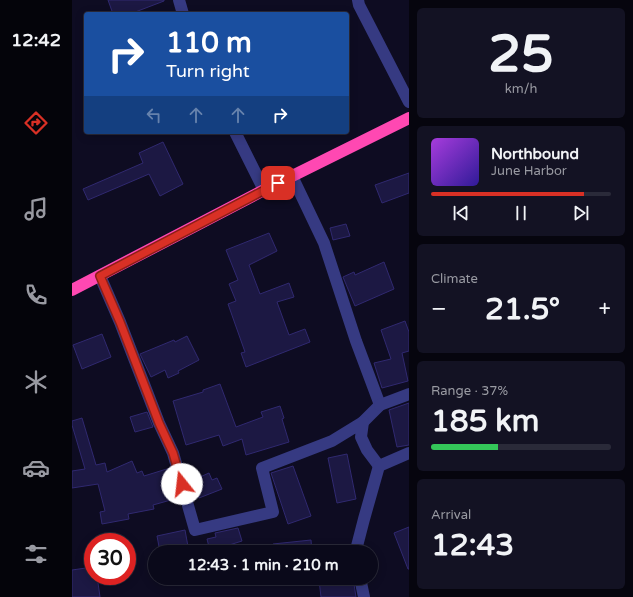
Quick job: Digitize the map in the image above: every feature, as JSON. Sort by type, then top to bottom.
[{"type":"highway","points":[[72,290],[264,190],[409,118]]},
{"type":"street","points":[[179,0],[182,12]]},
{"type":"street","points":[[358,0],[409,102]]},
{"type":"street","points":[[236,134],[264,190]]},
{"type":"street","points":[[292,176],[324,243],[356,341],[380,405]]},
{"type":"street","points":[[100,276],[120,322],[159,423],[173,453],[195,530],[273,512],[262,468],[332,441],[363,422],[380,405],[409,394]]},
{"type":"street","points":[[363,422],[361,436],[367,450],[379,466]]},
{"type":"street","points":[[379,466],[409,453]]},
{"type":"street","points":[[357,545],[379,466]]},
{"type":"street","points":[[361,585],[364,597]]},
{"type":"building","points":[[108,0],[164,0],[135,12],[112,12]]},
{"type":"building","points":[[163,142],[183,184],[160,196],[149,174],[88,200],[83,189],[143,163],[139,153]]},
{"type":"building","points":[[409,173],[409,193],[382,203],[375,185]]},
{"type":"building","points":[[346,224],[350,236],[333,240],[330,228]]},
{"type":"building","points":[[269,233],[277,251],[249,265],[260,294],[289,283],[294,297],[277,302],[289,335],[305,329],[310,342],[246,367],[241,353],[245,352],[228,304],[236,301],[229,284],[238,280],[226,250]]},
{"type":"building","points":[[384,262],[394,289],[355,306],[343,277],[354,272],[355,275]]},
{"type":"building","points":[[405,321],[409,332],[409,351],[402,353],[408,381],[382,388],[374,363],[391,359],[381,330]]},
{"type":"building","points":[[102,334],[111,357],[82,369],[73,345]]},
{"type":"building","points":[[187,336],[199,360],[168,378],[165,370],[151,377],[140,354],[174,340],[175,342]]},
{"type":"building","points":[[220,384],[236,427],[263,417],[261,412],[280,406],[284,418],[282,419],[289,442],[246,455],[242,439],[223,446],[219,435],[186,445],[173,401],[203,392],[203,390]]},
{"type":"building","points":[[409,403],[409,445],[397,447],[389,410]]},
{"type":"building","points":[[147,412],[153,427],[135,432],[130,417]]},
{"type":"building","points":[[82,418],[96,465],[105,463],[107,472],[132,461],[137,473],[142,471],[144,476],[170,468],[178,498],[153,505],[154,509],[128,514],[129,519],[102,524],[100,512],[105,511],[98,484],[72,488],[72,471],[85,469],[72,425],[72,421]]},
{"type":"building","points":[[347,454],[356,499],[337,503],[328,458]]},
{"type":"building","points":[[293,466],[311,516],[288,524],[271,473]]},
{"type":"building","points":[[209,473],[212,480],[217,478],[222,489],[199,498],[197,492],[195,493],[191,481]]},
{"type":"building","points":[[409,527],[409,569],[408,569],[394,533]]},
{"type":"building","points":[[238,528],[242,541],[229,545],[208,545],[207,539],[216,537],[215,533]]},
{"type":"building","points":[[185,530],[188,545],[159,545],[157,536]]},
{"type":"building","points":[[311,540],[311,545],[273,545]]},
{"type":"building","points":[[84,568],[84,585],[98,585],[100,597],[72,597],[72,570]]},
{"type":"building","points":[[320,585],[354,585],[356,597],[321,597]]},
{"type":"route","points":[[182,484],[173,453],[144,387],[120,322],[100,276],[278,183]]}]
